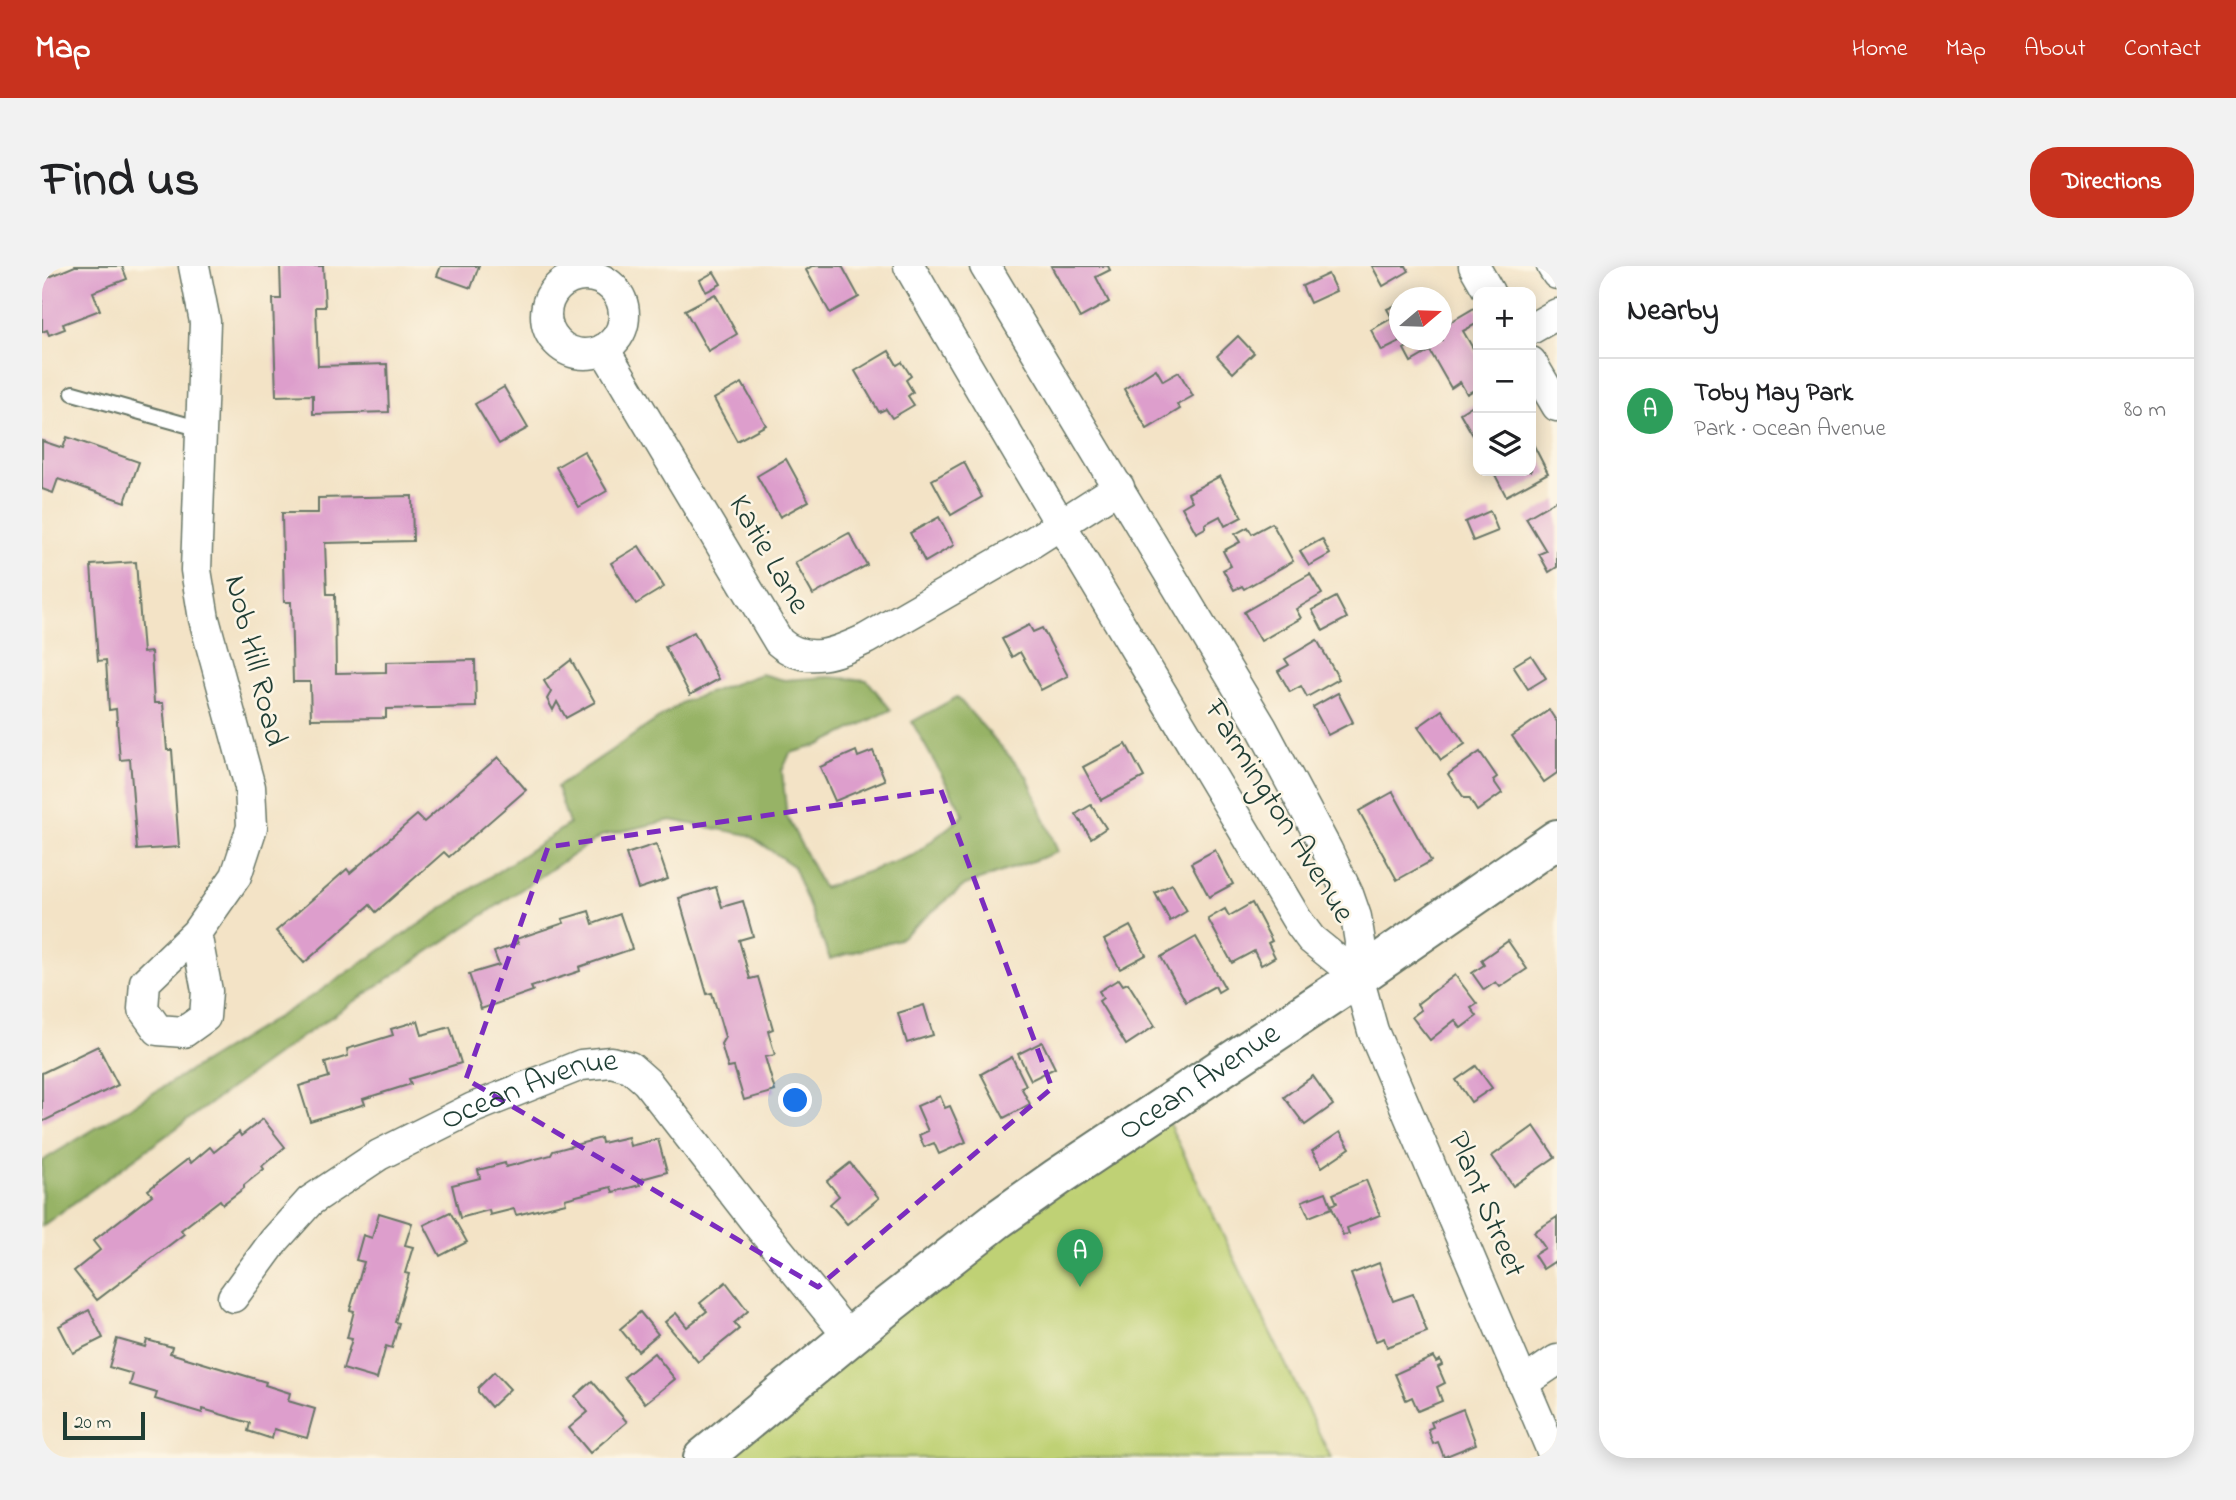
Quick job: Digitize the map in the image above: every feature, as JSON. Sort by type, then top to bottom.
[{"type":"main road","name":"Ocean Avenue","points":[[703,1458],[849,1337],[997,1220],[1358,977],[1557,839]]},
{"type":"street","name":"Nob Hill Road","points":[[194,266],[205,321],[196,570],[204,619],[250,787],[252,827],[236,876],[196,933]]},
{"type":"street","name":"Farmington Avenue","points":[[909,266],[1059,524],[1297,920],[1311,939],[1358,977]]},
{"type":"street","name":"Farmington Avenue","points":[[985,266],[1262,728],[1327,850],[1356,917],[1360,942],[1358,977]]},
{"type":"street","points":[[1474,266],[1486,287]]},
{"type":"street","points":[[1552,266],[1557,274]]},
{"type":"street","points":[[1536,326],[1557,314]]},
{"type":"street","name":"Katie Lane","points":[[604,349],[779,642],[799,655],[819,656],[866,639],[1022,549],[1119,487]]},
{"type":"street","points":[[1536,370],[1557,406]]},
{"type":"street","name":"Plant Street","points":[[1358,977],[1373,1031],[1555,1458]]},
{"type":"street","name":"Ocean Avenue","points":[[233,1297],[274,1241],[310,1202],[379,1155],[473,1108],[581,1065],[611,1062],[630,1067],[647,1082],[849,1337]]},
{"type":"street","points":[[1523,1383],[1557,1360]]},
{"type":"lane","points":[[72,393],[201,429]]},
{"type":"highlighted area","points":[[941,790],[1052,1088],[818,1287],[466,1079],[548,847]]},
{"type":"green space","points":[[761,674],[784,680],[828,677],[867,680],[891,710],[819,745],[790,753],[782,771],[787,817],[823,888],[914,855],[964,815],[912,722],[957,697],[1027,776],[1058,852],[965,885],[899,939],[830,959],[793,866],[749,835],[671,820],[601,836],[300,1038],[42,1226],[42,1161],[317,993],[569,824],[557,787],[683,702]]},
{"type":"green space","points":[[1162,1109],[1331,1458],[703,1458]]},
{"type":"building","points":[[75,266],[122,266],[127,279],[93,292],[100,310],[63,324],[65,329],[49,335],[47,330],[42,332],[42,280]]},
{"type":"building","points":[[280,266],[323,266],[325,307],[316,307],[318,366],[387,364],[389,412],[313,414],[313,395],[276,396],[273,299],[281,299]]},
{"type":"building","points":[[441,266],[479,266],[471,288],[437,276]]},
{"type":"building","points":[[812,266],[842,266],[859,297],[830,313],[806,270]]},
{"type":"building","points":[[1051,266],[1108,266],[1110,270],[1096,277],[1109,302],[1080,318]]},
{"type":"building","points":[[1372,266],[1406,266],[1409,271],[1383,286]]},
{"type":"building","points":[[714,272],[721,284],[706,292],[700,280]]},
{"type":"building","points":[[1328,274],[1336,291],[1310,303],[1302,286]]},
{"type":"building","points":[[715,294],[737,334],[708,351],[685,310]]},
{"type":"building","points":[[1473,309],[1473,326],[1463,331],[1473,348],[1473,391],[1467,394],[1460,382],[1451,388],[1430,351],[1411,362],[1405,350],[1452,350],[1452,321]]},
{"type":"building","points":[[1389,320],[1389,348],[1382,351],[1371,330]]},
{"type":"building","points":[[1238,336],[1254,353],[1233,373],[1217,356]]},
{"type":"building","points":[[889,351],[897,365],[902,362],[911,376],[906,380],[913,392],[908,396],[914,405],[892,418],[886,409],[879,412],[855,371]]},
{"type":"building","points":[[1156,369],[1163,381],[1179,372],[1193,396],[1177,405],[1180,409],[1147,429],[1124,389]]},
{"type":"building","points":[[742,383],[766,425],[737,441],[714,399]]},
{"type":"building","points":[[504,387],[528,428],[499,444],[475,404]]},
{"type":"building","points":[[1473,405],[1473,435],[1460,413]]},
{"type":"building","points":[[67,437],[139,462],[125,502],[58,479],[53,493],[42,489],[42,441],[63,448]]},
{"type":"building","points":[[1536,450],[1548,473],[1506,496],[1496,476],[1536,476]]},
{"type":"building","points":[[584,451],[607,491],[579,507],[556,467]]},
{"type":"building","points":[[786,459],[809,501],[780,517],[757,476]]},
{"type":"building","points":[[964,462],[982,497],[951,515],[932,480]]},
{"type":"building","points":[[1220,476],[1242,517],[1225,526],[1220,516],[1205,524],[1205,528],[1196,533],[1182,507],[1192,501],[1188,493]]},
{"type":"building","points":[[412,496],[413,541],[325,543],[327,594],[335,594],[336,673],[386,672],[386,662],[475,660],[476,707],[386,709],[386,718],[311,719],[310,682],[293,682],[291,602],[284,602],[282,513],[318,513],[318,498]]},
{"type":"building","points":[[1557,500],[1557,567],[1549,572],[1539,554],[1546,551],[1526,518]]},
{"type":"building","points":[[1490,511],[1498,531],[1473,541],[1465,522]]},
{"type":"building","points":[[939,517],[954,545],[925,562],[910,533]]},
{"type":"building","points":[[1272,523],[1293,561],[1244,589],[1242,586],[1234,590],[1223,570],[1231,566],[1223,551],[1240,542],[1235,534],[1248,527],[1252,534]]},
{"type":"building","points":[[849,533],[867,565],[813,595],[795,563]]},
{"type":"building","points":[[1322,539],[1330,554],[1309,566],[1300,551]]},
{"type":"building","points":[[639,546],[664,587],[636,604],[611,563]]},
{"type":"building","points":[[136,562],[143,653],[151,652],[154,703],[163,703],[167,750],[172,750],[179,847],[137,850],[130,759],[120,760],[116,709],[109,710],[106,660],[98,661],[91,565]]},
{"type":"building","points":[[1310,574],[1322,594],[1296,609],[1301,618],[1261,641],[1244,612]]},
{"type":"building","points":[[1336,597],[1347,618],[1323,631],[1312,610]]},
{"type":"building","points":[[1029,625],[1033,632],[1042,628],[1068,676],[1041,690],[1020,652],[1012,657],[1002,639]]},
{"type":"building","points":[[694,632],[719,679],[690,695],[665,647]]},
{"type":"building","points":[[1317,640],[1339,679],[1307,697],[1301,686],[1290,692],[1278,671],[1289,665],[1285,659]]},
{"type":"building","points":[[1531,655],[1546,678],[1528,689],[1513,666]]},
{"type":"building","points":[[571,660],[595,702],[566,718],[557,702],[553,710],[547,699],[551,692],[544,681]]},
{"type":"building","points":[[1338,693],[1353,722],[1328,735],[1313,707]]},
{"type":"building","points":[[1442,710],[1465,744],[1441,760],[1418,727]]},
{"type":"building","points":[[1549,710],[1557,722],[1557,773],[1544,782],[1512,736]]},
{"type":"building","points":[[1126,744],[1144,777],[1101,800],[1083,767]]},
{"type":"building","points":[[856,751],[858,757],[873,751],[885,780],[835,801],[820,767]]},
{"type":"building","points":[[1480,752],[1497,777],[1493,780],[1502,793],[1477,811],[1469,798],[1464,798],[1448,774]]},
{"type":"building","points":[[498,757],[526,790],[449,857],[444,852],[376,912],[370,905],[304,963],[276,931],[347,869],[350,873],[417,815],[424,822]]},
{"type":"building","points":[[1393,792],[1431,861],[1397,880],[1359,811]]},
{"type":"building","points":[[1091,805],[1106,828],[1091,838],[1076,814]]},
{"type":"building","points":[[656,844],[668,879],[638,889],[626,854]]},
{"type":"building","points":[[1215,850],[1233,884],[1209,897],[1191,863]]},
{"type":"building","points":[[1172,884],[1187,911],[1170,921],[1155,893]]},
{"type":"building","points":[[716,887],[722,907],[743,901],[753,936],[739,940],[750,979],[758,977],[773,1029],[768,1031],[775,1055],[765,1057],[775,1091],[744,1100],[734,1067],[728,1068],[721,1044],[725,1037],[712,993],[707,994],[679,898]]},
{"type":"building","points":[[1252,903],[1272,941],[1268,943],[1275,957],[1261,965],[1254,951],[1232,963],[1208,919],[1225,909],[1229,916]]},
{"type":"building","points":[[589,911],[593,924],[620,914],[632,949],[579,967],[580,971],[531,987],[533,991],[481,1009],[469,974],[499,965],[494,952],[518,943],[516,939],[564,923],[562,919]]},
{"type":"building","points":[[1130,926],[1146,955],[1120,969],[1104,940]]},
{"type":"building","points":[[1196,937],[1225,988],[1218,992],[1215,986],[1186,1002],[1161,957]]},
{"type":"building","points":[[1508,941],[1527,969],[1500,987],[1496,982],[1484,990],[1472,973],[1484,965],[1481,960]]},
{"type":"building","points":[[1455,975],[1477,1004],[1471,1008],[1477,1016],[1461,1028],[1455,1020],[1430,1040],[1412,1017],[1421,1010],[1417,1004]]},
{"type":"building","points":[[1119,979],[1123,985],[1128,983],[1155,1026],[1126,1045],[1099,1001],[1103,998],[1099,991]]},
{"type":"building","points":[[924,1005],[933,1035],[907,1043],[898,1013]]},
{"type":"building","points":[[418,1021],[422,1035],[450,1027],[461,1063],[409,1079],[411,1084],[363,1099],[365,1104],[310,1121],[299,1086],[329,1077],[325,1063],[348,1056],[347,1049],[393,1035],[391,1029]]},
{"type":"building","points":[[1042,1042],[1055,1068],[1031,1080],[1018,1054]]},
{"type":"building","points":[[98,1046],[118,1085],[42,1122],[42,1073]]},
{"type":"building","points":[[1012,1057],[1026,1085],[1021,1087],[1030,1104],[1004,1118],[981,1074]]},
{"type":"building","points":[[1476,1066],[1492,1088],[1471,1102],[1456,1080]]},
{"type":"building","points":[[1313,1076],[1333,1105],[1305,1125],[1284,1097]]},
{"type":"building","points":[[940,1096],[945,1108],[950,1106],[966,1142],[939,1154],[934,1143],[924,1147],[919,1135],[928,1131],[917,1106]]},
{"type":"building","points":[[263,1119],[285,1147],[262,1166],[264,1169],[244,1185],[244,1188],[223,1204],[220,1200],[181,1230],[184,1234],[97,1300],[74,1271],[100,1250],[93,1241],[152,1195],[148,1190],[188,1159],[191,1163],[210,1147],[214,1152],[239,1132],[241,1136]]},
{"type":"building","points":[[1534,1126],[1555,1157],[1513,1186],[1492,1156]]},
{"type":"building","points":[[1340,1132],[1350,1148],[1322,1167],[1312,1151]]},
{"type":"building","points":[[628,1137],[630,1146],[658,1139],[667,1172],[638,1180],[640,1185],[613,1192],[611,1187],[565,1199],[566,1203],[516,1215],[514,1209],[490,1215],[489,1210],[460,1218],[452,1185],[480,1178],[478,1170],[505,1163],[506,1167],[601,1138],[602,1143]]},
{"type":"building","points":[[850,1163],[879,1198],[847,1224],[830,1204],[839,1196],[827,1181]]},
{"type":"building","points":[[1366,1180],[1380,1215],[1347,1228],[1349,1234],[1343,1235],[1331,1205],[1337,1203],[1333,1194]]},
{"type":"building","points":[[1326,1192],[1332,1208],[1309,1217],[1302,1201]]},
{"type":"building","points":[[450,1212],[467,1242],[440,1256],[424,1225]]},
{"type":"building","points":[[379,1213],[412,1223],[405,1245],[413,1247],[405,1273],[409,1274],[395,1322],[399,1323],[392,1348],[386,1346],[377,1379],[343,1369],[352,1339],[347,1338],[354,1311],[350,1310],[364,1262],[356,1260],[363,1235],[372,1238]]},
{"type":"building","points":[[1557,1217],[1557,1267],[1554,1262],[1543,1269],[1534,1255],[1545,1248],[1534,1232]]},
{"type":"building","points":[[1379,1263],[1393,1301],[1413,1294],[1427,1332],[1387,1347],[1384,1338],[1376,1341],[1351,1274]]},
{"type":"building","points":[[726,1282],[748,1311],[734,1323],[739,1329],[698,1362],[665,1322],[676,1313],[687,1327],[707,1311],[700,1303]]},
{"type":"building","points":[[89,1310],[103,1338],[73,1353],[59,1326]]},
{"type":"building","points":[[640,1312],[658,1334],[638,1351],[620,1329]]},
{"type":"building","points":[[117,1339],[145,1347],[147,1340],[172,1347],[170,1353],[266,1382],[265,1385],[290,1393],[288,1401],[315,1409],[307,1438],[274,1429],[272,1439],[248,1431],[250,1423],[155,1399],[157,1393],[130,1385],[133,1374],[109,1367]]},
{"type":"building","points":[[654,1353],[675,1379],[645,1403],[624,1377]]},
{"type":"building","points":[[1433,1357],[1436,1362],[1440,1360],[1442,1365],[1438,1367],[1445,1383],[1437,1387],[1442,1401],[1418,1411],[1412,1397],[1406,1400],[1395,1374]]},
{"type":"building","points":[[494,1372],[510,1389],[491,1407],[478,1392],[478,1388]]},
{"type":"building","points":[[592,1381],[627,1422],[590,1453],[569,1428],[588,1412],[575,1396]]},
{"type":"building","points":[[1463,1409],[1476,1444],[1444,1457],[1438,1442],[1433,1444],[1428,1429],[1433,1427],[1431,1422]]},
{"type":"place","name":"Toby May Park","points":[[1080,1287]]}]
